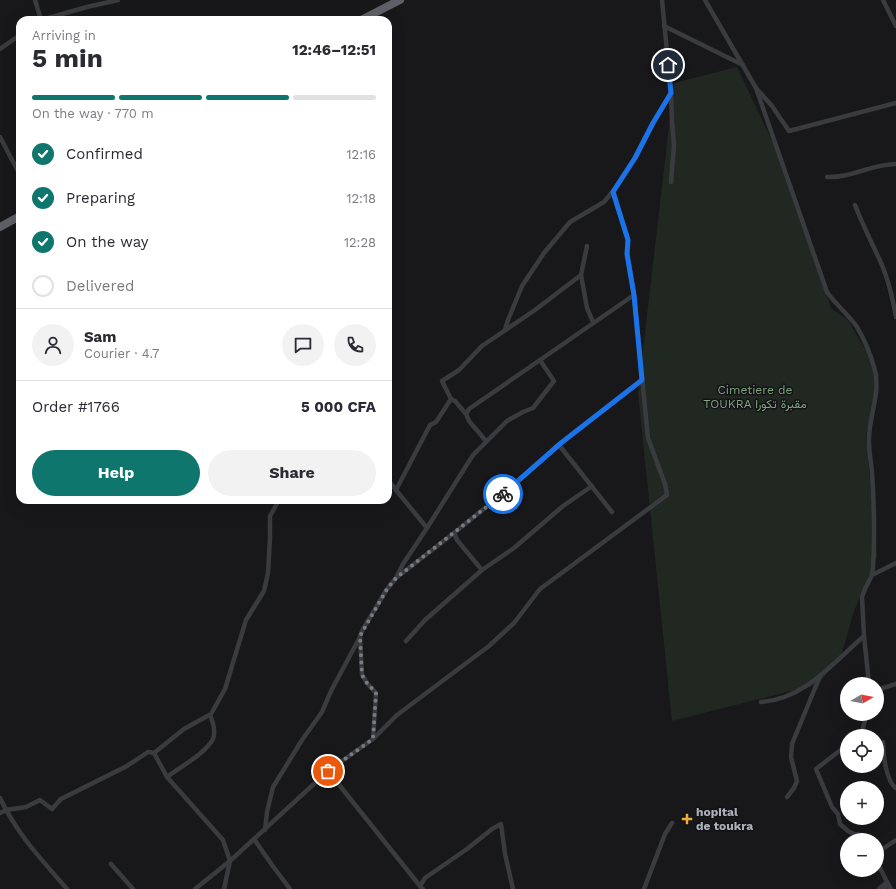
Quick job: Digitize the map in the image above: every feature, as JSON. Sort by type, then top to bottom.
[{"type":"highway","points":[[369,16],[400,0]]},
{"type":"highway","points":[[0,228],[16,218]]},
{"type":"street","points":[[35,0],[40,16]]},
{"type":"street","points":[[55,16],[118,0]]},
{"type":"street","points":[[662,0],[671,93],[674,144],[671,182]]},
{"type":"street","points":[[705,0],[756,88],[827,292],[834,303],[856,327],[867,347],[877,380],[869,441],[872,482],[874,560],[872,575],[862,597],[867,677]]},
{"type":"street","points":[[885,1],[896,26]]},
{"type":"street","points":[[664,26],[743,65]]},
{"type":"street","points":[[0,49],[16,38]]},
{"type":"street","points":[[756,88],[772,106],[789,131],[896,103]]},
{"type":"street","points":[[505,330],[522,286],[544,253],[570,222],[604,202],[613,192],[635,158],[653,123],[671,93]]},
{"type":"street","points":[[0,137],[16,166]]},
{"type":"street","points":[[828,177],[849,175],[885,164],[896,164]]},
{"type":"street","points":[[195,889],[265,830],[328,771],[373,739],[397,715],[489,646],[514,623],[540,589],[666,495],[665,484],[648,438],[634,295],[627,254],[628,240],[613,192]]},
{"type":"street","points":[[855,205],[862,224],[883,267],[896,317]]},
{"type":"street","points":[[587,246],[581,275],[587,308],[593,322]]},
{"type":"street","points":[[486,441],[469,421],[466,414],[455,401],[451,399],[442,381],[459,370],[482,346],[535,310],[581,275]]},
{"type":"street","points":[[466,414],[469,409],[634,295]]},
{"type":"street","points":[[265,830],[267,812],[273,787],[302,740],[322,712],[331,691],[360,636],[387,589],[396,578],[403,564],[472,455],[507,422],[523,412],[533,408],[554,381],[540,360]]},
{"type":"street","points":[[396,578],[517,482],[559,445],[642,380]]},
{"type":"street","points":[[396,490],[430,426],[436,422],[451,399]]},
{"type":"street","points":[[559,445],[612,512]]},
{"type":"street","points":[[392,485],[427,528]]},
{"type":"street","points":[[406,641],[425,620],[482,570],[514,548],[563,506],[592,486]]},
{"type":"street","points":[[0,813],[6,810],[26,807],[40,800],[52,809],[61,799],[127,766],[148,752],[154,753],[184,729],[211,714],[225,689],[246,620],[264,591],[268,573],[270,516],[277,504]]},
{"type":"street","points":[[454,533],[482,570]]},
{"type":"street","points":[[872,575],[896,563]]},
{"type":"street","points":[[360,636],[362,675],[376,693],[373,739]]},
{"type":"street","points":[[761,702],[781,699],[793,694],[820,676],[864,636]]},
{"type":"street","points":[[787,797],[797,781],[791,757],[792,744],[820,676]]},
{"type":"street","points":[[884,688],[896,684]]},
{"type":"street","points":[[167,777],[203,750],[213,738],[214,726],[210,715]]},
{"type":"street","points":[[840,750],[816,769],[832,807],[838,814],[840,824],[848,831],[855,833]]},
{"type":"street","points":[[154,753],[167,777],[223,840],[230,861],[224,889]]},
{"type":"street","points":[[884,756],[890,783],[896,788]]},
{"type":"street","points":[[328,771],[421,888],[425,878],[501,824],[505,854],[513,889]]},
{"type":"street","points":[[0,798],[6,810],[33,851],[67,889]]},
{"type":"street","points":[[644,889],[665,834],[672,823]]},
{"type":"street","points":[[254,839],[290,889]]},
{"type":"street","points":[[884,847],[896,840]]},
{"type":"street","points":[[111,864],[133,889]]},
{"type":"street","points":[[884,876],[891,889]]},
{"type":"street","points":[[879,889],[887,882]]},
{"type":"street","points":[[885,889],[887,882]]},
{"type":"green space","name":"Cimetiere de TOUKRA مقبرة تكورا","points":[[737,67],[791,181],[831,308],[848,320],[879,374],[866,436],[877,557],[854,611],[842,653],[819,684],[672,721],[638,393],[674,83]]},
{"type":"way so far","points":[[328,771],[373,739],[376,693],[362,675],[360,636],[387,589],[396,578],[503,494]]},
{"type":"place","name":"hopital de toukra","points":[[687,819]]},
{"type":"route","points":[[503,494],[561,443],[642,380],[634,295],[627,254],[628,240],[613,192],[635,158],[653,123],[671,93],[668,65]]}]
